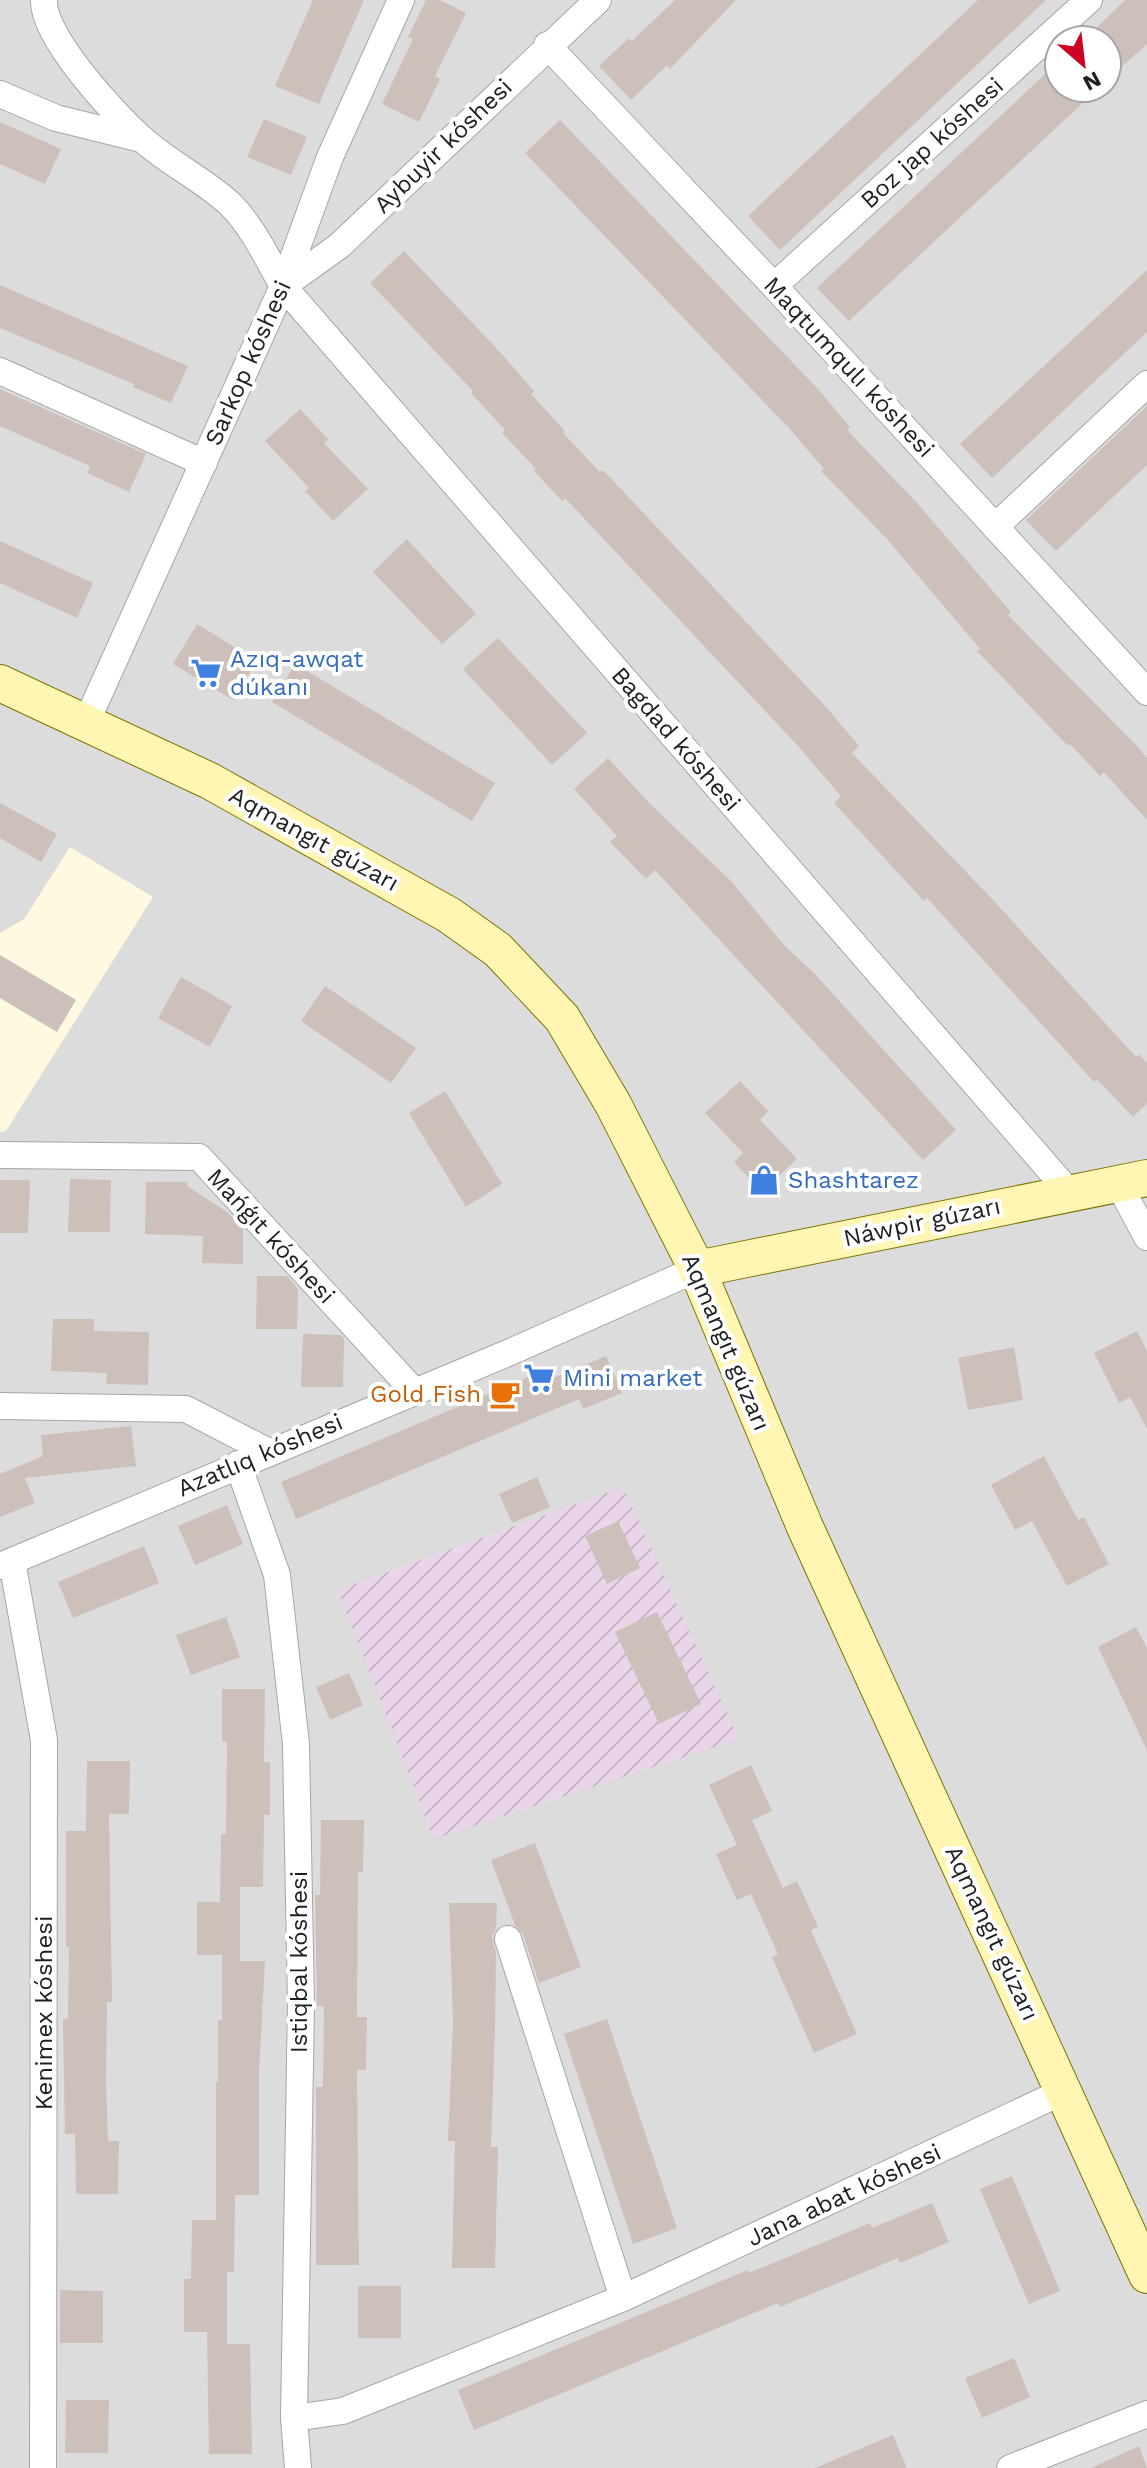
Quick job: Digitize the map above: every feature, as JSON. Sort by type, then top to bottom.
[{"type":"street","name":"Sarkop kóshesi","points":[[86,723],[283,286],[330,157],[401,0]]},
{"type":"street","name":"Aybuyir kóshesi","points":[[283,286],[339,246],[547,45],[598,0]]},
{"type":"street","name":"Boz jap kóshesi","points":[[774,286],[1089,0]]},
{"type":"street","points":[[44,2],[61,45],[83,77],[141,139]]},
{"type":"street","name":"Maqtumqulı kóshesi","points":[[547,45],[774,286],[1147,692]]},
{"type":"street","points":[[0,94],[56,118],[141,139]]},
{"type":"street","name":"Bagdad kóshesi","points":[[141,139],[230,204],[255,237],[283,286],[1069,1192]]},
{"type":"street","points":[[0,371],[204,463]]},
{"type":"street","points":[[995,527],[1147,384]]},
{"type":"street","name":"Aqmangıt gúzarı","points":[[0,683],[210,781],[412,893],[498,950],[562,1018],[613,1104],[697,1269],[805,1527],[1147,2275]]},
{"type":"street","name":"Mańǵıt kóshesi","points":[[0,1155],[199,1157],[413,1390]]},
{"type":"street","points":[[1132,1180],[1147,1237]]},
{"type":"street","name":"Náwpir gúzarı","points":[[697,1269],[1132,1180]]},
{"type":"street","name":"Azatlıq kóshesi","points":[[6,1563],[697,1269]]},
{"type":"street","points":[[0,1406],[186,1409],[267,1451]]},
{"type":"street","name":"Istiqbal kóshesi","points":[[238,1464],[277,1575],[296,1744],[301,2003],[294,2418],[298,2468]]},
{"type":"street","name":"Kenimex kóshesi","points":[[6,1563],[44,1740],[43,2468]]},
{"type":"street","points":[[508,1939],[623,2298]]},
{"type":"street","name":"Jana abat kóshesi","points":[[294,2418],[343,2411],[623,2298],[1064,2091]]},
{"type":"street","points":[[1010,2468],[1147,2414]]},
{"type":"shaded area","points":[[0,0],[1147,0],[1147,2468],[0,2468]]},
{"type":"shaded area","points":[[70,847],[153,897],[6,1131],[0,1132],[0,933],[24,919]]},
{"type":"shaded area","points":[[623,1487],[739,1739],[434,1839],[338,1590]]},
{"type":"building","points":[[313,0],[364,0],[319,104],[275,86]]},
{"type":"building","points":[[426,0],[440,0],[466,13],[435,76],[440,79],[419,122],[382,104],[413,39],[408,37]]},
{"type":"building","points":[[675,0],[736,0],[670,69],[667,65],[631,100],[599,66],[629,38],[632,41]]},
{"type":"building","points":[[978,0],[1046,0],[780,250],[748,216]]},
{"type":"building","points":[[1125,0],[1147,0],[1147,44],[1123,66],[1123,24],[1100,24]]},
{"type":"building","points":[[1043,76],[1043,104],[1082,104],[849,321],[817,288]]},
{"type":"building","points":[[264,119],[307,137],[291,175],[247,157]]},
{"type":"building","points":[[560,120],[817,388],[850,427],[847,430],[917,503],[1011,612],[1008,615],[1147,758],[1147,820],[1104,772],[1100,776],[1070,744],[1068,746],[977,651],[980,649],[887,539],[821,471],[824,469],[789,428],[525,153]]},
{"type":"building","points":[[0,122],[61,149],[45,184],[0,164]]},
{"type":"building","points":[[404,251],[500,352],[534,391],[531,394],[565,431],[563,433],[600,472],[603,470],[827,708],[859,746],[852,753],[994,901],[1136,1057],[1139,1054],[1147,1063],[1147,1103],[1133,1117],[1097,1079],[1094,1082],[927,898],[924,901],[865,837],[834,803],[841,796],[798,746],[565,498],[562,501],[534,471],[536,469],[502,433],[505,430],[471,393],[473,391],[370,283]]},
{"type":"building","points":[[1147,270],[1147,332],[992,478],[960,444]]},
{"type":"building","points":[[0,285],[188,366],[171,403],[133,387],[134,384],[0,328]]},
{"type":"building","points":[[0,389],[146,454],[129,492],[87,473],[90,466],[0,426]]},
{"type":"building","points":[[1147,406],[1147,465],[1056,551],[1026,520]]},
{"type":"building","points":[[300,409],[328,439],[324,443],[368,489],[333,521],[305,491],[309,488],[265,441]]},
{"type":"building","points":[[407,539],[476,614],[442,644],[373,572]]},
{"type":"building","points":[[0,541],[93,583],[77,618],[0,583]]},
{"type":"building","points":[[197,624],[257,661],[233,700],[173,664]]},
{"type":"building","points":[[498,638],[587,733],[552,765],[463,669]]},
{"type":"building","points":[[295,664],[495,783],[472,821],[272,702]]},
{"type":"building","points":[[608,758],[650,804],[730,880],[785,946],[815,974],[956,1130],[923,1160],[655,870],[646,879],[610,842],[617,836],[574,789]]},
{"type":"building","points":[[0,803],[57,834],[41,862],[0,838]]},
{"type":"building","points":[[0,955],[76,1000],[57,1032],[0,998]]},
{"type":"building","points":[[181,977],[232,1006],[210,1047],[158,1018]]},
{"type":"building","points":[[325,986],[416,1048],[391,1083],[301,1021]]},
{"type":"building","points":[[740,1081],[768,1111],[760,1120],[797,1159],[762,1192],[734,1162],[743,1153],[705,1113]]},
{"type":"building","points":[[445,1091],[502,1184],[466,1207],[409,1113]]},
{"type":"building","points":[[70,1179],[111,1180],[110,1232],[68,1232]]},
{"type":"building","points":[[0,1180],[30,1180],[28,1233],[0,1233]]},
{"type":"building","points":[[146,1182],[188,1182],[187,1186],[227,1212],[243,1229],[243,1264],[202,1263],[203,1236],[145,1234]]},
{"type":"building","points":[[257,1276],[287,1276],[298,1289],[297,1329],[256,1329]]},
{"type":"building","points":[[53,1319],[94,1319],[94,1331],[149,1332],[148,1385],[106,1384],[107,1373],[51,1371]]},
{"type":"building","points":[[1137,1331],[1147,1351],[1147,1429],[1130,1397],[1119,1403],[1094,1353]]},
{"type":"building","points":[[303,1334],[341,1335],[344,1339],[343,1387],[301,1387]]},
{"type":"building","points":[[1014,1347],[1023,1400],[968,1410],[958,1358]]},
{"type":"building","points":[[606,1356],[622,1393],[583,1409],[579,1399],[296,1519],[281,1482],[542,1371],[546,1381]]},
{"type":"building","points":[[131,1426],[136,1466],[25,1478],[35,1503],[0,1517],[0,1474],[43,1456],[41,1435]]},
{"type":"building","points":[[1044,1456],[1078,1520],[1084,1517],[1109,1564],[1067,1586],[1032,1521],[1015,1530],[991,1485]]},
{"type":"building","points":[[537,1477],[550,1507],[512,1523],[499,1494]]},
{"type":"building","points":[[227,1505],[243,1544],[195,1565],[178,1526]]},
{"type":"building","points":[[618,1521],[640,1568],[607,1584],[585,1536]]},
{"type":"building","points":[[144,1546],[159,1583],[73,1618],[58,1582]]},
{"type":"building","points":[[657,1612],[701,1704],[659,1724],[615,1632]]},
{"type":"building","points":[[226,1617],[240,1657],[191,1675],[176,1635]]},
{"type":"building","points":[[1136,1627],[1147,1648],[1147,1750],[1098,1647]]},
{"type":"building","points":[[349,1673],[363,1705],[330,1720],[316,1687]]},
{"type":"building","points":[[222,1689],[265,1689],[264,1762],[270,1762],[270,1815],[264,1815],[263,1887],[240,1887],[240,1961],[265,1961],[259,2073],[259,2195],[235,2195],[234,2272],[227,2272],[227,2344],[250,2344],[252,2454],[209,2454],[207,2332],[184,2332],[184,2279],[191,2279],[192,2220],[216,2220],[216,2082],[218,2020],[222,2020],[222,1955],[197,1955],[197,1902],[220,1902],[221,1834],[226,1834],[227,1742],[222,1741]]},
{"type":"building","points":[[87,1761],[130,1761],[129,1814],[109,1814],[112,2002],[107,2002],[106,2082],[108,2141],[119,2141],[118,2194],[76,2194],[75,2134],[65,2134],[63,2019],[68,2019],[69,1947],[66,1947],[66,1831],[86,1831]]},
{"type":"building","points":[[751,1765],[772,1811],[752,1820],[783,1888],[797,1881],[818,1927],[811,1930],[857,2034],[814,2053],[772,1957],[778,1954],[751,1894],[737,1900],[716,1854],[737,1845],[709,1785]]},
{"type":"building","points":[[321,1820],[364,1820],[363,1872],[358,1872],[357,2017],[367,2017],[366,2070],[357,2070],[359,2265],[316,2265],[316,2087],[323,2087],[324,2006],[317,2006],[315,1895],[320,1895]]},
{"type":"building","points":[[535,1843],[581,1967],[539,1983],[523,1934],[515,1925],[491,1860]]},
{"type":"building","points":[[449,1903],[497,1903],[496,1928],[492,1936],[496,1953],[491,2147],[498,2147],[495,2268],[452,2268],[455,2141],[448,2141],[453,2022]]},
{"type":"building","points":[[607,2019],[677,2228],[633,2244],[564,2034]]},
{"type":"building","points":[[1012,2176],[1060,2291],[1029,2304],[980,2189]]},
{"type":"building","points":[[932,2203],[949,2242],[900,2263],[898,2258],[780,2307],[778,2303],[474,2430],[458,2390],[748,2270],[749,2273],[870,2223],[872,2228]]},
{"type":"building","points":[[358,2286],[401,2286],[401,2338],[358,2338]]},
{"type":"building","points":[[60,2290],[103,2291],[103,2343],[60,2343]]},
{"type":"building","points":[[1014,2358],[1030,2397],[982,2418],[965,2378]]},
{"type":"building","points":[[66,2400],[109,2400],[108,2453],[65,2453]]},
{"type":"building","points":[[893,2435],[907,2468],[815,2468]]},
{"type":"building","points":[[1139,2446],[1147,2468],[1091,2468]]},
{"type":"place","name":"Azıq-awqat dúkanı","points":[[206,673]]},
{"type":"place","name":"Shashtarez","points":[[764,1180]]},
{"type":"place","name":"Mini market","points":[[539,1378]]},
{"type":"place","name":"Gold Fish","points":[[505,1394]]}]
